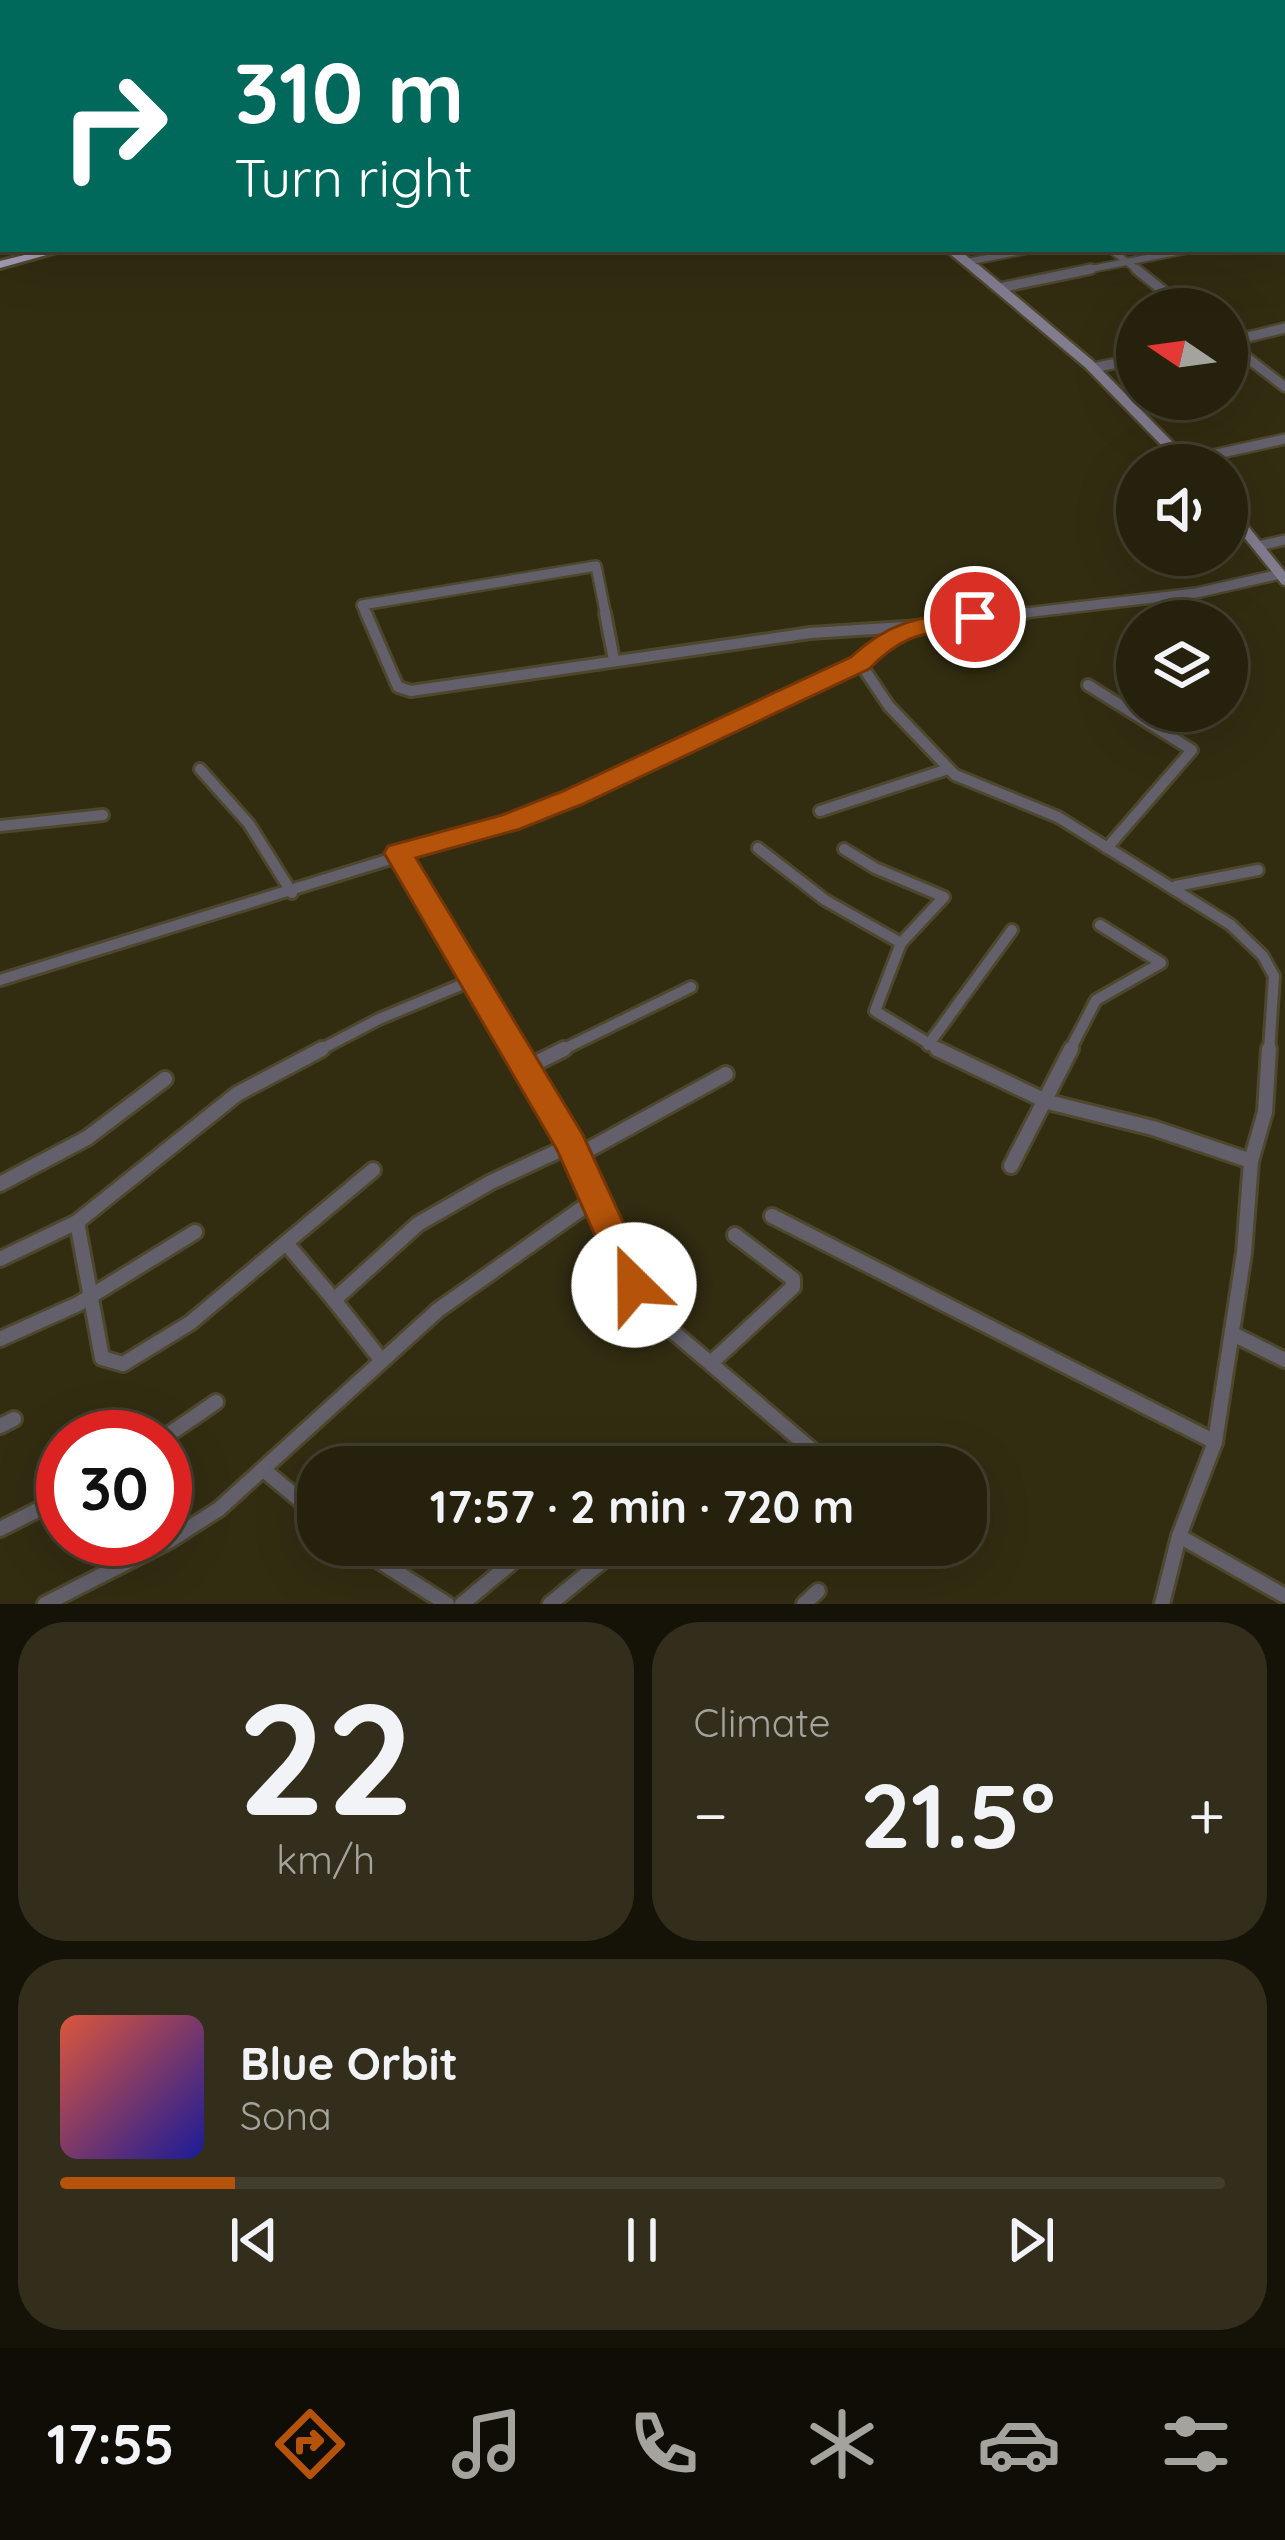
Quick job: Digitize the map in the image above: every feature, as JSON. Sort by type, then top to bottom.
[{"type":"highway","points":[[0,265],[50,252]]},
{"type":"main road","points":[[955,252],[1094,368],[1168,444]]},
{"type":"main road","points":[[1248,534],[1283,577]]},
{"type":"street","points":[[967,262],[1018,252]]},
{"type":"street","points":[[1114,252],[1160,288]]},
{"type":"street","points":[[999,288],[1178,252]]},
{"type":"street","points":[[1248,337],[1285,328]]},
{"type":"street","points":[[1248,358],[1285,387]]},
{"type":"street","points":[[1094,368],[1116,363]]},
{"type":"street","points":[[1248,448],[1285,439]]},
{"type":"street","points":[[1258,546],[1285,540]]},
{"type":"street","points":[[614,660],[596,566],[362,605],[398,687],[405,690],[810,633],[908,627],[1196,593],[1283,577]]},
{"type":"street","points":[[0,980],[510,822],[860,663],[908,627]]},
{"type":"street","points":[[860,663],[889,706],[927,741],[948,769],[1058,818],[1176,886],[1231,925],[1280,976],[1265,1112],[1251,1161],[1233,1334],[1215,1442],[1179,1535],[1162,1604]]},
{"type":"street","points":[[1088,685],[1192,750],[1107,848]]},
{"type":"street","points":[[820,811],[948,769]]},
{"type":"street","points":[[200,770],[249,824],[292,893]]},
{"type":"street","points":[[0,826],[103,815]]},
{"type":"street","points":[[758,848],[825,900],[901,943]]},
{"type":"street","points":[[844,849],[875,868],[944,897],[901,943],[875,1011],[928,1045],[1048,1102],[1153,1128],[1251,1161]]},
{"type":"street","points":[[398,853],[574,1150],[634,1285],[656,1317],[808,1446]]},
{"type":"street","points":[[1176,886],[1258,870]]},
{"type":"street","points":[[1011,1166],[1048,1102],[1096,1000],[1161,963],[1100,926]]},
{"type":"street","points":[[928,1045],[1012,930]]},
{"type":"street","points":[[0,1259],[77,1222],[237,1094],[379,1019],[473,980]]},
{"type":"street","points":[[526,1068],[691,987]]},
{"type":"street","points":[[334,1300],[418,1224],[491,1182],[574,1150],[726,1074]]},
{"type":"street","points":[[0,1184],[49,1164],[93,1138],[165,1079]]},
{"type":"street","points":[[77,1222],[102,1358],[123,1364],[190,1323],[373,1170]]},
{"type":"street","points":[[45,1604],[169,1541],[265,1471],[438,1310],[598,1196]]},
{"type":"street","points":[[772,1216],[918,1296],[1055,1359],[1215,1442]]},
{"type":"street","points":[[0,1339],[88,1298],[195,1232]]},
{"type":"street","points":[[712,1362],[793,1287],[793,1279],[735,1235]]},
{"type":"street","points":[[286,1244],[382,1361]]},
{"type":"street","points":[[1233,1334],[1285,1360]]},
{"type":"street","points":[[192,1418],[216,1402]]},
{"type":"street","points":[[265,1471],[297,1498]]},
{"type":"street","points":[[0,1529],[36,1511]]},
{"type":"street","points":[[1179,1535],[1285,1596]]},
{"type":"street","points":[[387,1566],[447,1604]]},
{"type":"street","points":[[461,1604],[507,1566]]},
{"type":"street","points":[[550,1604],[596,1566]]},
{"type":"street","points":[[804,1604],[818,1591]]},
{"type":"route","points":[[634,1285],[598,1196],[571,1145],[398,853],[510,822],[644,766],[860,663],[908,627],[975,617]]}]
